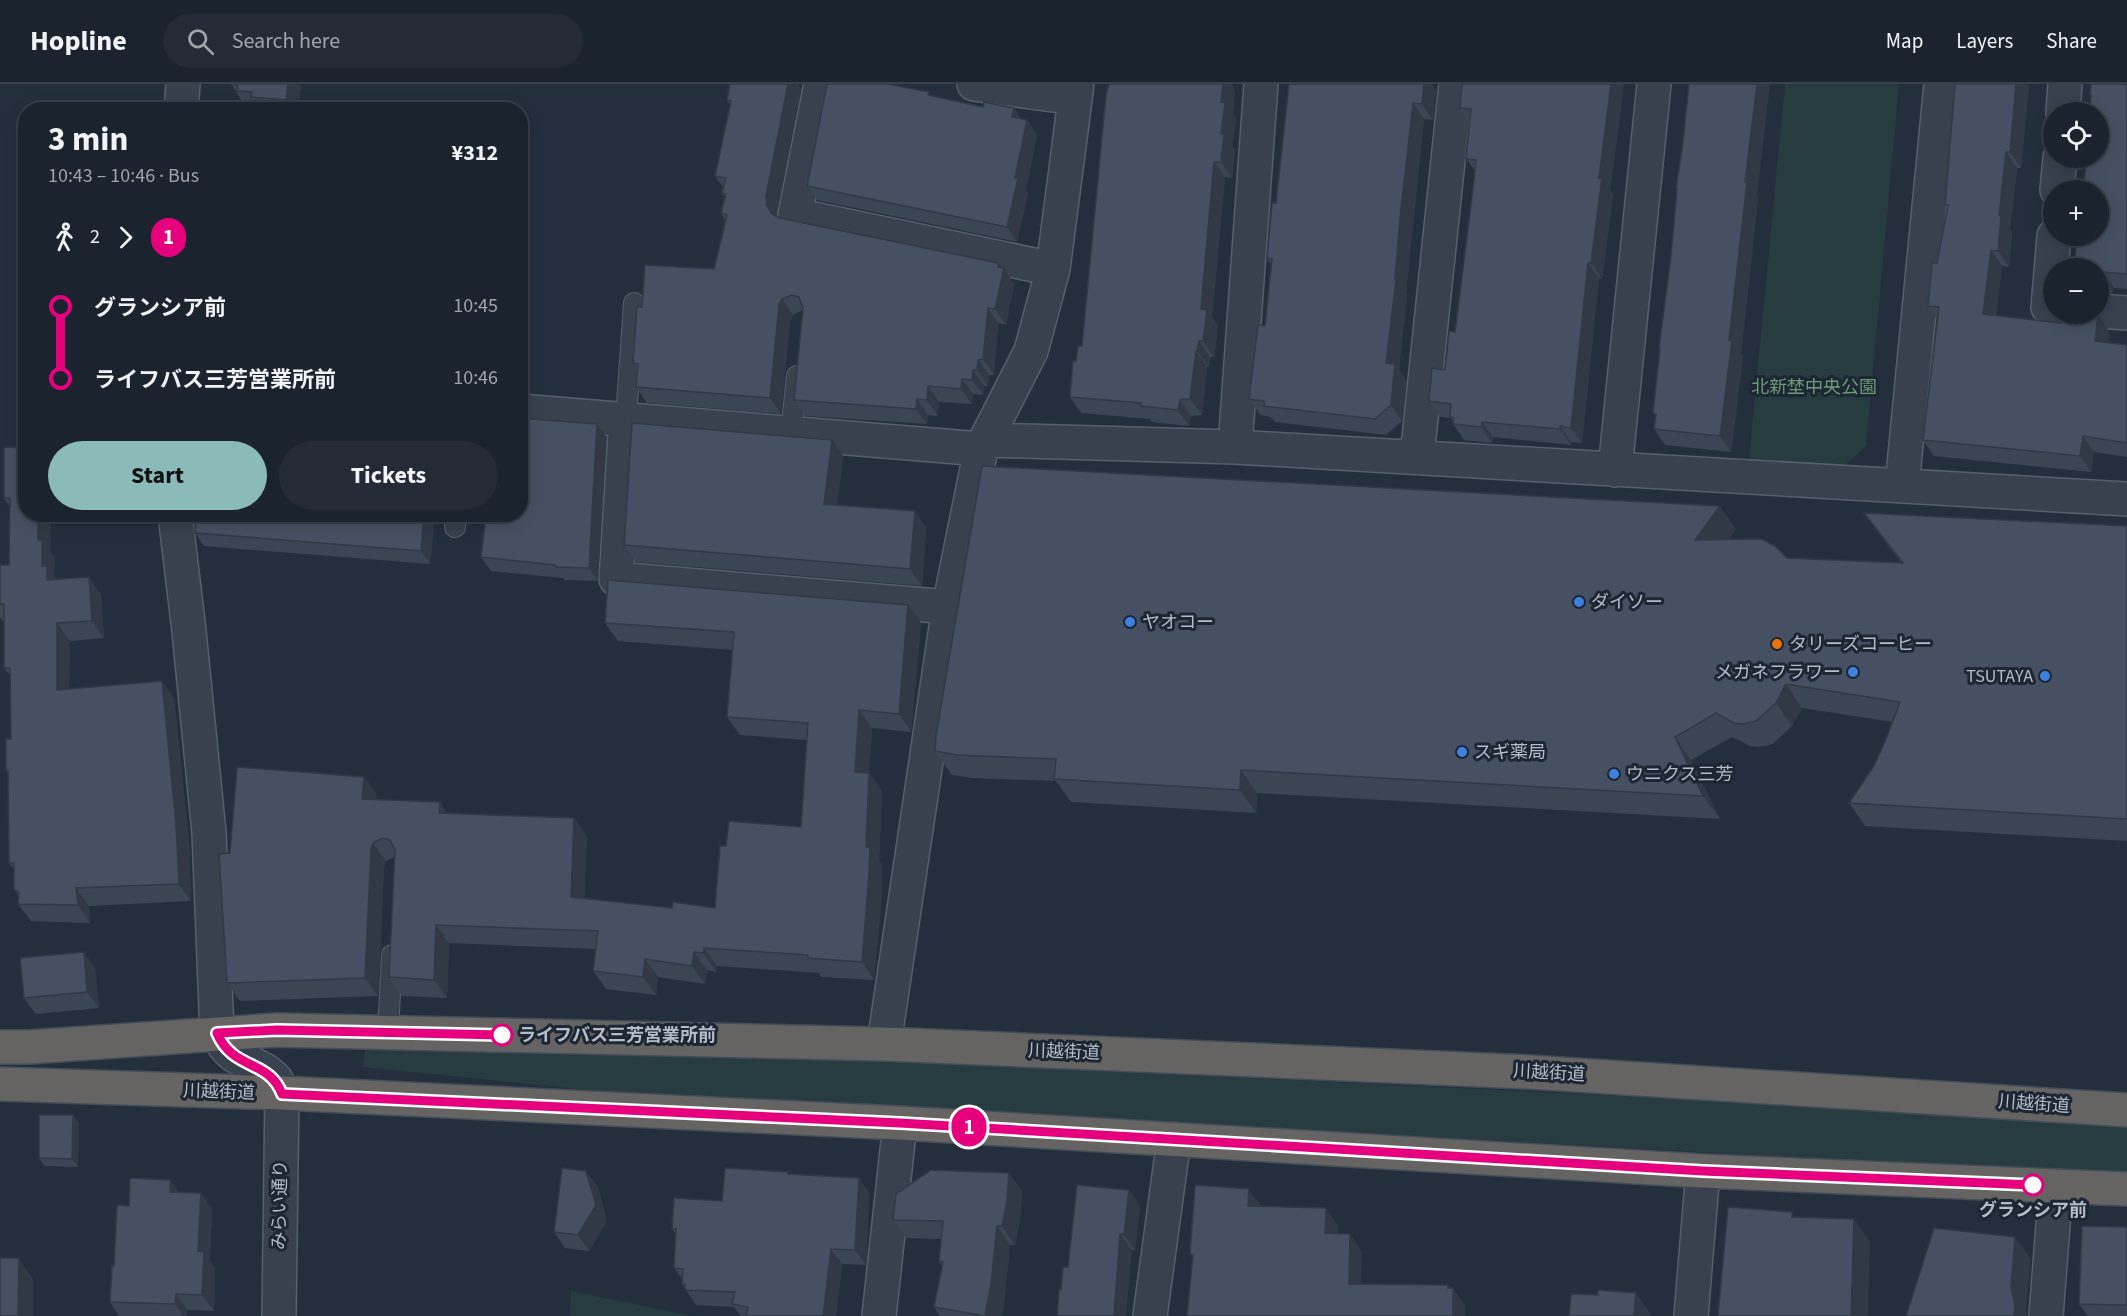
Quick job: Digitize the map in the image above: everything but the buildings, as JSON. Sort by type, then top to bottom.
[{"type":"highway","name":"川越街道","points":[[0,1047],[277,1030],[884,1044],[1541,1072],[2127,1110]]},
{"type":"highway","name":"川越街道","points":[[0,1084],[282,1094],[900,1123],[1703,1171],[2127,1189]]},
{"type":"street","points":[[182,102],[183,84]]},
{"type":"street","points":[[821,84],[795,215],[1053,269]]},
{"type":"street","points":[[884,1044],[949,607],[984,445],[1032,351],[1053,269],[1076,91],[974,84]]},
{"type":"street","points":[[1235,447],[1261,84]]},
{"type":"street","points":[[1417,458],[1456,84]]},
{"type":"street","points":[[1616,470],[1654,84]]},
{"type":"street","points":[[1902,486],[1941,84]]},
{"type":"street","points":[[2064,102],[2065,84]]},
{"type":"street","points":[[2109,312],[2127,313]]},
{"type":"street","points":[[528,412],[791,433],[984,445],[1235,447],[2127,499]]},
{"type":"street","points":[[626,418],[616,579],[949,607]]},
{"type":"street","points":[[176,522],[209,833],[217,1033],[222,1045],[232,1056],[268,1074],[277,1081],[282,1094]]},
{"type":"street","name":"みらい通り","points":[[279,1316],[282,1094]]},
{"type":"street","points":[[879,1316],[900,1123]]},
{"type":"street","points":[[1150,1316],[1174,1139]]},
{"type":"street","points":[[1691,1316],[1703,1171]]},
{"type":"street","points":[[2046,1316],[2056,1186]]},
{"type":"lane","points":[[626,418],[634,303]]},
{"type":"lane","points":[[791,433],[799,356]]},
{"type":"lane","points":[[388,1032],[393,938]]},
{"type":"green space","name":"北新埜中央公園","points":[[1785,84],[1899,84],[1866,446],[1844,466],[1749,459]]},
{"type":"green space","points":[[503,1048],[707,1052],[1937,1112],[2127,1126],[2127,1176],[867,1105],[655,1097],[363,1067],[365,1050]]},
{"type":"green space","points":[[571,1291],[693,1316],[570,1316]]},
{"type":"bus line","name":"1","points":[[502,1035],[277,1030],[217,1033],[222,1045],[232,1056],[268,1074],[277,1081],[282,1094],[900,1123],[1703,1171],[2033,1185]]},
{"type":"place","name":"ダイソー","points":[[1579,602]]},
{"type":"place","name":"ヤオコー","points":[[1130,622]]},
{"type":"place","name":"タリーズコーヒー","points":[[1777,644]]},
{"type":"place","name":"メガネフラワー","points":[[1853,672]]},
{"type":"place","name":"TSUTAYA","points":[[2045,676]]},
{"type":"place","name":"スギ薬局","points":[[1462,752]]},
{"type":"place","name":"ウニクス三芳","points":[[1614,774]]},
{"type":"place","name":"ライフバス三芳営業所前","points":[[502,1035]]},
{"type":"place","name":"グランシア前","points":[[2033,1185]]}]
